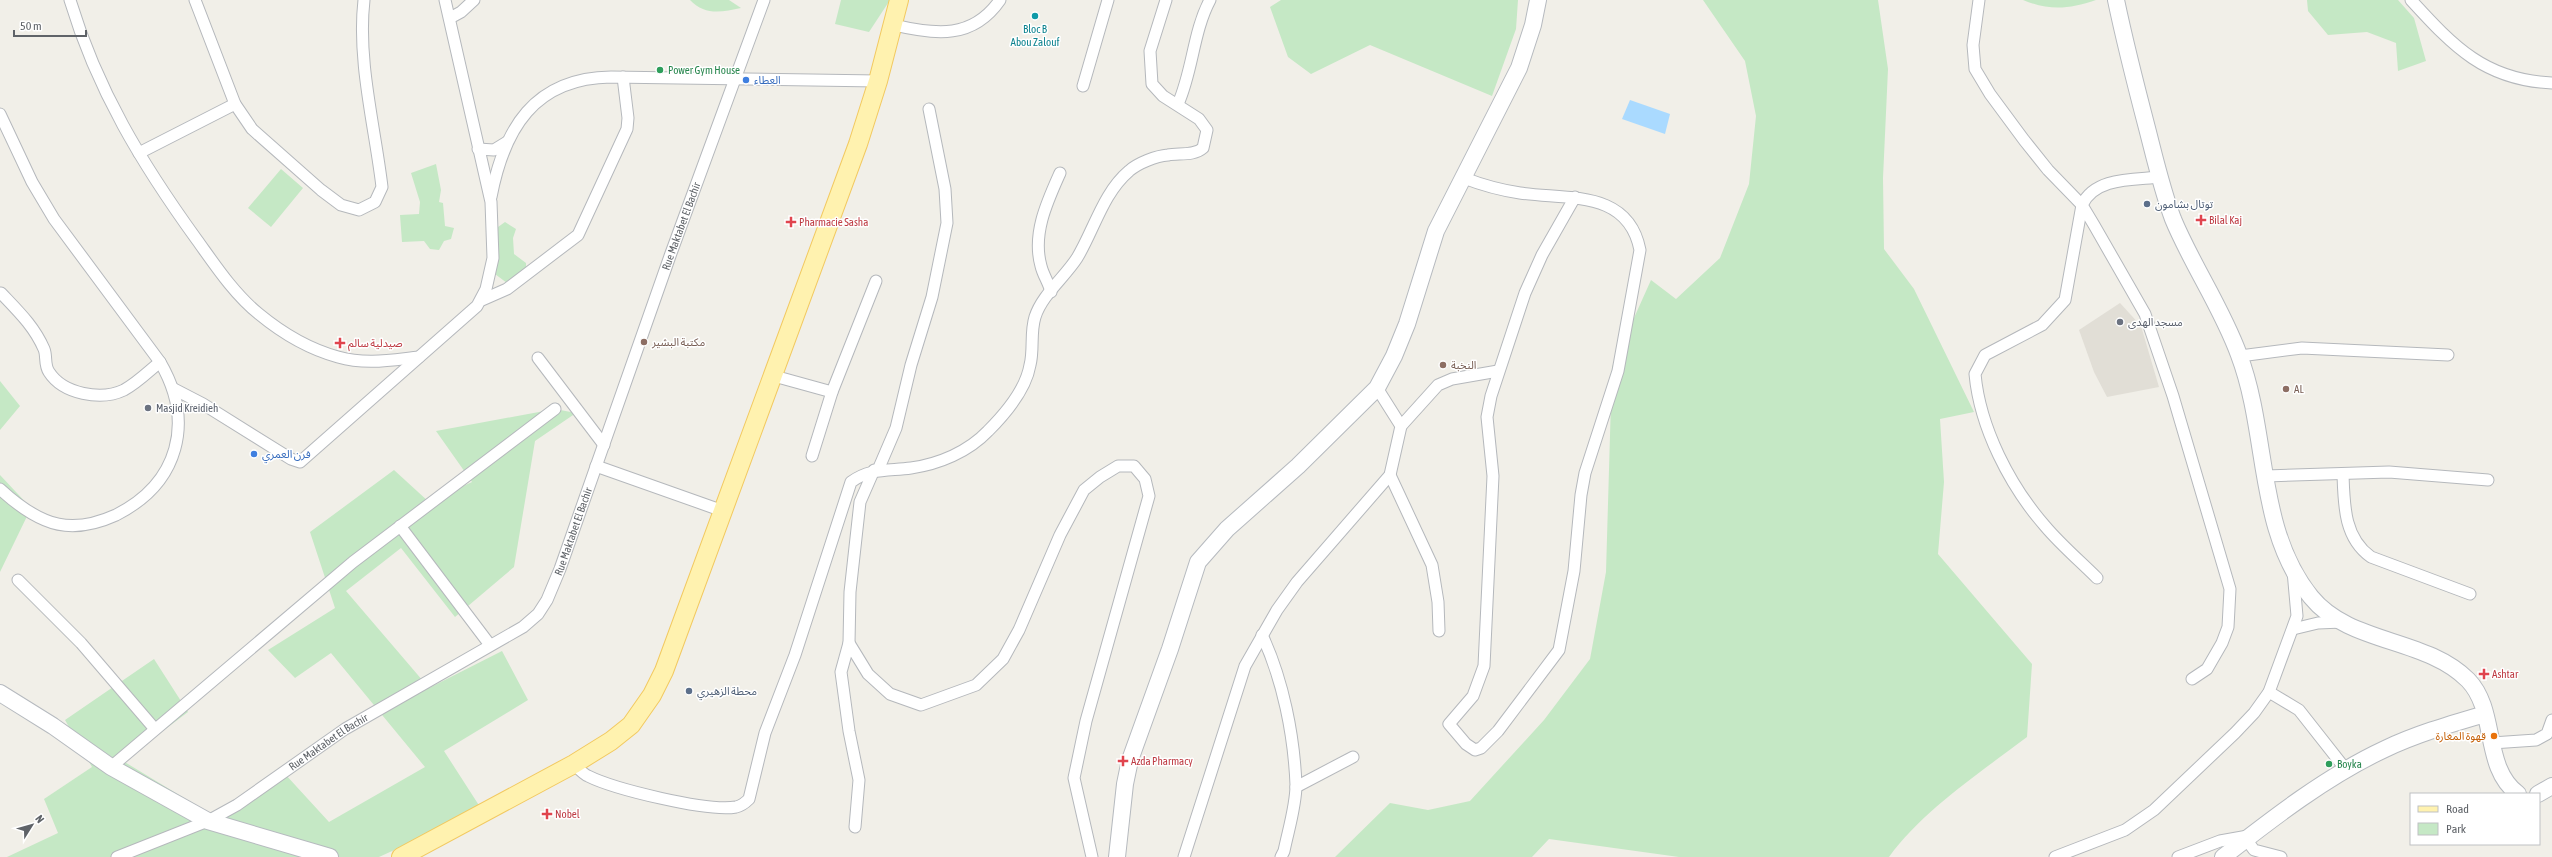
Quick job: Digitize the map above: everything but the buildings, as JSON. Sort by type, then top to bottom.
[{"type":"main road","points":[[401,857],[574,764],[611,741],[631,725],[652,695],[664,671],[774,376],[878,81],[894,25],[899,0]]},
{"type":"street","points":[[70,0],[96,74],[114,112],[172,204],[243,299],[274,325],[296,340],[338,357],[371,362],[419,357]]},
{"type":"street","points":[[195,0],[235,104],[252,129],[281,156],[341,205],[359,210],[375,202],[382,187],[368,96],[363,28],[364,0]]},
{"type":"street","points":[[445,0],[491,202],[493,258],[482,300]]},
{"type":"street","points":[[450,18],[462,12],[474,0]]},
{"type":"street","name":"Rue Maktabet El Bachir","points":[[117,857],[208,821],[237,805],[345,729],[523,627],[538,614],[547,600],[577,523],[734,79],[764,0]]},
{"type":"street","points":[[894,25],[934,33],[968,27],[985,18],[1000,0]]},
{"type":"street","points":[[1083,86],[1108,0]]},
{"type":"street","points":[[574,764],[587,776],[608,784],[667,799],[735,807],[745,803],[752,794],[765,734],[835,537],[851,482],[860,475],[876,470],[911,468],[944,460],[988,431],[1017,396],[1030,366],[1035,316],[1077,258],[1114,188],[1130,170],[1167,155],[1195,152],[1203,148],[1207,130],[1206,126],[1178,104],[1157,91],[1152,84],[1150,51],[1166,0]]},
{"type":"street","points":[[1178,104],[1188,74],[1195,39],[1210,0]]},
{"type":"street","points":[[1117,857],[1124,790],[1130,760],[1170,649],[1198,562],[1227,529],[1298,466],[1377,388],[1402,337],[1436,231],[1519,68],[1533,25],[1538,0]]},
{"type":"street","points":[[1979,0],[1973,45],[1975,69],[1990,94],[2024,140],[2048,170],[2082,205],[2145,314],[2173,396],[2230,590],[2228,627],[2222,643],[2207,669],[2192,679]]},
{"type":"street","points":[[2116,0],[2160,177],[2174,220],[2210,290],[2240,356],[2259,434],[2277,535],[2293,571],[2312,599],[2343,622],[2412,648],[2459,672],[2470,682],[2485,714],[2502,776],[2507,785],[2517,793]]},
{"type":"street","points":[[2411,0],[2438,30],[2471,59],[2504,75],[2528,82],[2552,83]]},
{"type":"street","points":[[174,390],[203,404],[290,459],[300,462],[482,300],[507,289],[578,235],[627,130],[628,118],[623,77]]},
{"type":"street","points":[[491,202],[498,164],[507,142],[529,109],[556,90],[593,78],[623,77],[878,81]]},
{"type":"street","points":[[139,153],[235,104]]},
{"type":"street","points":[[855,827],[859,780],[849,731],[841,672],[849,643],[850,592],[860,502],[896,428],[912,365],[932,297],[947,224],[945,189],[930,109]]},
{"type":"street","points":[[0,114],[32,182],[54,219],[160,362],[174,390],[180,426],[172,457],[165,474],[155,486],[129,508],[93,524],[66,525],[45,521],[14,502],[0,489]]},
{"type":"street","points":[[478,149],[494,150],[507,142]]},
{"type":"street","points":[[1051,292],[1041,266],[1039,227],[1048,199],[1060,173]]},
{"type":"street","points":[[2097,578],[2046,527],[2017,489],[1988,428],[1975,374],[1985,355],[2042,325],[2066,300],[2082,205],[2090,193],[2105,185],[2160,177]]},
{"type":"street","points":[[1464,178],[1492,188],[1521,193],[1575,197],[1614,208],[1628,219],[1637,235],[1640,250],[1618,371],[1582,488],[1574,571],[1559,650],[1498,731],[1481,748],[1475,750],[1466,744],[1450,724],[1473,696],[1484,666],[1489,525],[1493,476],[1487,417],[1498,371],[1526,292],[1539,261],[1575,197]]},
{"type":"street","points":[[812,456],[832,392],[876,281]]},
{"type":"street","points":[[1,293],[30,323],[45,351],[46,366],[50,374],[75,392],[87,394],[122,391],[160,362]]},
{"type":"street","points":[[2240,356],[2302,348],[2448,355]]},
{"type":"street","points":[[538,358],[604,445]]},
{"type":"street","points":[[1184,857],[1245,666],[1262,635],[1297,582],[1390,474],[1401,426],[1438,385],[1452,379],[1498,371]]},
{"type":"street","points":[[774,376],[832,392]]},
{"type":"street","points":[[1377,388],[1401,426]]},
{"type":"street","points":[[111,767],[154,728],[353,562],[555,409]]},
{"type":"street","points":[[596,466],[723,511]]},
{"type":"street","points":[[849,643],[868,674],[890,694],[920,705],[976,685],[1003,659],[1019,630],[1060,535],[1084,490],[1100,477],[1118,466],[1134,466],[1145,479],[1149,496],[1086,721],[1074,778],[1092,857]]},
{"type":"street","points":[[2266,476],[2389,472],[2488,480]]},
{"type":"street","points":[[1390,474],[1432,565],[1438,602],[1439,631]]},
{"type":"street","points":[[2343,474],[2350,531],[2360,550],[2371,557],[2470,594]]},
{"type":"street","points":[[400,526],[490,645]]},
{"type":"street","points":[[2054,857],[2125,830],[2154,810],[2254,713],[2269,692],[2297,616],[2293,571]]},
{"type":"street","points":[[18,580],[81,643],[154,728]]},
{"type":"street","points":[[2293,629],[2318,623],[2343,622]]},
{"type":"street","points":[[1262,635],[1274,660],[1286,708],[1296,786],[1284,851],[1281,857]]},
{"type":"street","points":[[2269,692],[2299,710],[2346,771]]},
{"type":"street","points":[[0,694],[53,726],[111,767],[208,821],[330,857]]},
{"type":"street","points":[[2223,857],[2249,837],[2346,771],[2392,746],[2449,724],[2485,714]]},
{"type":"street","points":[[2492,743],[2536,740],[2547,734],[2552,720]]},
{"type":"street","points":[[1296,786],[1353,757]]},
{"type":"street","points":[[2540,793],[2552,786]]},
{"type":"street","points":[[2178,857],[2220,841],[2249,837]]},
{"type":"street","points":[[2249,837],[2254,850],[2281,857]]},
{"type":"shaded area","points":[[2120,303],[2141,326],[2159,387],[2107,397],[2094,372],[2079,330]]},
{"type":"green space","points":[[690,0],[729,0],[741,8],[714,12],[702,9]]},
{"type":"green space","points":[[841,0],[890,0],[869,32],[835,24]]},
{"type":"green space","points":[[1281,0],[1518,0],[1516,29],[1492,96],[1370,45],[1311,74],[1288,57],[1270,7]]},
{"type":"green space","points":[[1703,0],[1878,0],[1888,69],[1883,178],[1884,249],[1914,289],[1974,412],[1940,419],[1944,482],[1938,554],[2032,664],[2027,737],[1935,808],[1918,823],[1889,857],[1679,857],[1549,839],[1532,857],[1335,857],[1390,803],[1428,810],[1470,801],[1544,720],[1590,659],[1606,572],[1612,367],[1651,280],[1676,299],[1720,258],[1749,184],[1756,116],[1745,61]]},
{"type":"green space","points":[[2023,0],[2096,0],[2060,8],[2042,6]]},
{"type":"green space","points":[[2307,0],[2398,0],[2414,18],[2426,61],[2398,71],[2396,43],[2367,32],[2328,35],[2308,11]]},
{"type":"green space","points":[[436,164],[441,190],[439,202],[443,203],[445,226],[454,228],[451,239],[444,241],[439,250],[430,249],[424,241],[402,242],[400,215],[419,214],[420,202],[411,173]]},
{"type":"green space","points":[[281,169],[303,188],[271,227],[248,208]]},
{"type":"green space","points":[[505,222],[516,229],[513,238],[514,254],[526,263],[526,269],[507,283],[495,274],[498,227]]},
{"type":"green space","points":[[0,381],[20,406],[0,430]]},
{"type":"green space","points":[[555,409],[576,413],[535,441],[514,567],[455,617],[401,548],[346,591],[429,688],[502,651],[528,700],[444,751],[482,810],[379,857],[7,857],[58,833],[44,799],[92,767],[65,720],[154,659],[188,712],[123,761],[222,821],[285,774],[329,822],[425,767],[331,653],[295,678],[268,650],[335,608],[310,532],[394,470],[429,502],[472,482],[436,431]]},
{"type":"green space","points":[[0,475],[31,508],[0,572]]},
{"type":"water","points":[[1630,100],[1670,114],[1665,134],[1622,119]]},
{"type":"place","name":"Bloc B Abou Zalouf","points":[[1035,16]]},
{"type":"place","name":"Power Gym House","points":[[660,70]]},
{"type":"place","name":"العطاء","points":[[746,80]]},
{"type":"place","name":"توتال بشامون","points":[[2147,204]]},
{"type":"place","name":"Bilal Kaj","points":[[2201,220]]},
{"type":"place","name":"Pharmacie Sasha","points":[[791,222]]},
{"type":"place","name":"مسجد الهدى","points":[[2120,322]]},
{"type":"place","name":"مكتبة البشير","points":[[644,342]]},
{"type":"place","name":"صيدلية سالم","points":[[340,343]]},
{"type":"place","name":"النخبة","points":[[1443,365]]},
{"type":"place","name":"AL","points":[[2286,389]]},
{"type":"place","name":"Masjid Kreidieh","points":[[148,408]]},
{"type":"place","name":"فرن العمري","points":[[254,454]]},
{"type":"place","name":"Ashtar","points":[[2484,674]]},
{"type":"place","name":"محطة الزهيري","points":[[689,691]]},
{"type":"place","name":"قهوة المغارة","points":[[2494,736]]},
{"type":"place","name":"Azda Pharmacy","points":[[1123,761]]},
{"type":"place","name":"Boyka","points":[[2329,764]]},
{"type":"place","name":"Nobel","points":[[547,814]]}]
